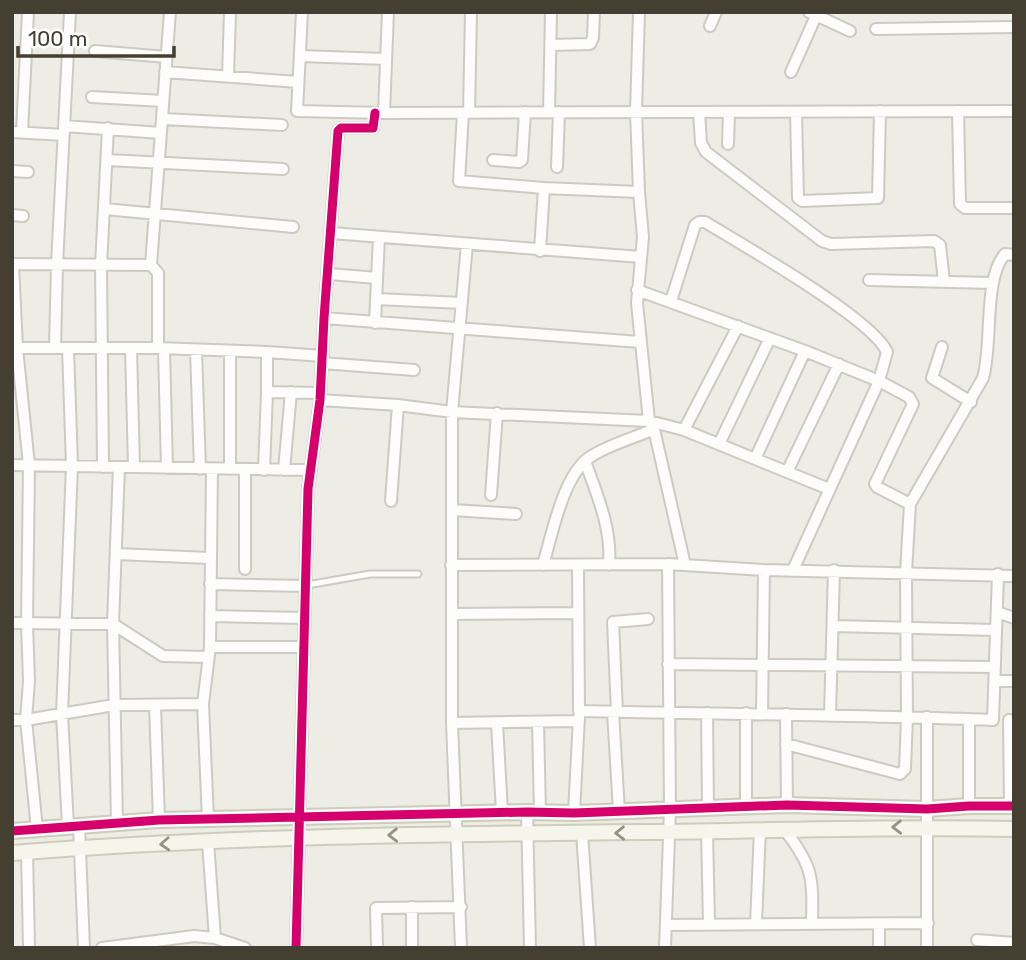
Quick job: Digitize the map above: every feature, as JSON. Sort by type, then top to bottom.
[{"type":"street","points":[[28,12],[17,132],[108,128],[161,133]]},
{"type":"street","points":[[55,348],[70,12]]},
{"type":"street","points":[[167,468],[158,274],[150,265],[170,12]]},
{"type":"street","points":[[228,76],[230,12]]},
{"type":"street","points":[[302,12],[297,111],[1014,111]]},
{"type":"street","points":[[296,948],[309,489],[320,396],[339,130],[373,128],[379,113],[386,59],[388,12]]},
{"type":"street","points":[[471,12],[460,181],[639,192]]},
{"type":"street","points":[[551,12],[557,167]]},
{"type":"street","points":[[551,45],[590,44],[593,38],[594,12]]},
{"type":"street","points":[[639,12],[636,112],[643,237],[637,290],[640,342],[652,425],[685,565]]},
{"type":"street","points":[[709,26],[716,12]]},
{"type":"street","points":[[790,72],[812,14],[850,31]]},
{"type":"street","points":[[876,29],[1014,27]]},
{"type":"street","points":[[95,51],[167,57]]},
{"type":"street","points":[[300,56],[386,59]]},
{"type":"street","points":[[165,72],[298,82]]},
{"type":"street","points":[[93,97],[163,101]]},
{"type":"street","points":[[796,112],[798,198],[802,201],[878,198],[880,111]]},
{"type":"street","points":[[958,111],[960,204],[965,208],[1014,208]]},
{"type":"street","points":[[493,160],[522,160],[525,112]]},
{"type":"street","points":[[699,112],[701,143],[706,152],[822,241],[831,244],[934,241],[940,245],[944,282]]},
{"type":"street","points":[[728,144],[729,112]]},
{"type":"street","points":[[163,119],[282,125]]},
{"type":"street","points":[[103,467],[101,266],[108,128]]},
{"type":"street","points":[[107,160],[283,169]]},
{"type":"street","points":[[12,171],[28,172]]},
{"type":"street","points":[[540,251],[544,188]]},
{"type":"street","points":[[105,209],[293,227]]},
{"type":"street","points":[[671,301],[695,225],[705,222],[846,312],[878,339],[887,352],[879,382],[793,570]]},
{"type":"street","points":[[331,233],[641,257]]},
{"type":"street","points":[[374,323],[380,237]]},
{"type":"street","points":[[461,948],[452,723],[452,412],[467,244]]},
{"type":"street","points":[[786,744],[900,774],[905,766],[906,573],[910,504],[984,378],[988,360],[992,283],[1001,258],[1005,254],[1014,255]]},
{"type":"street","points":[[37,829],[26,720],[29,681],[29,466],[15,348],[13,264],[150,265]]},
{"type":"street","points":[[329,274],[377,278]]},
{"type":"street","points":[[869,280],[992,283]]},
{"type":"street","points":[[637,290],[839,364],[909,397],[913,404],[875,484],[910,504]]},
{"type":"street","points":[[376,299],[462,303]]},
{"type":"street","points":[[324,318],[640,342]]},
{"type":"street","points":[[684,430],[738,326]]},
{"type":"street","points":[[719,444],[770,338]]},
{"type":"street","points":[[942,346],[932,378],[971,402]]},
{"type":"street","points":[[15,348],[267,352],[414,370]]},
{"type":"street","points":[[68,348],[72,466],[62,714],[73,826],[80,848],[83,948]]},
{"type":"street","points":[[131,348],[134,467]]},
{"type":"street","points":[[196,350],[210,558],[209,652],[204,704],[208,820]]},
{"type":"street","points":[[230,351],[230,469]]},
{"type":"street","points":[[755,459],[805,351]]},
{"type":"street","points":[[264,470],[267,352]]},
{"type":"street","points":[[787,472],[839,364]]},
{"type":"street","points":[[267,392],[452,412],[652,425],[684,430],[829,489]]},
{"type":"street","points":[[284,470],[291,393]]},
{"type":"street","points":[[391,500],[398,405]]},
{"type":"street","points":[[491,495],[497,413]]},
{"type":"street","points":[[543,565],[565,493],[585,461],[652,425]]},
{"type":"street","points":[[585,461],[607,524],[610,539],[609,565]]},
{"type":"street","points":[[12,465],[311,470]]},
{"type":"street","points":[[117,822],[113,624],[119,467]]},
{"type":"street","points":[[245,569],[246,469]]},
{"type":"street","points":[[452,510],[516,514]]},
{"type":"street","points":[[116,554],[210,558]]},
{"type":"street","points":[[452,565],[668,564],[764,570],[1014,576]]},
{"type":"street","points":[[665,948],[670,809],[668,564]]},
{"type":"street","points":[[574,813],[579,716],[578,565]]},
{"type":"street","points":[[762,713],[764,570]]},
{"type":"street","points":[[830,715],[834,570]]},
{"type":"street","points":[[993,720],[998,574]]},
{"type":"street","points":[[210,584],[305,586]]},
{"type":"street","points":[[997,612],[1014,618]]},
{"type":"street","points":[[452,614],[578,613]]},
{"type":"street","points":[[210,616],[304,618]]},
{"type":"street","points":[[619,811],[613,622],[648,619]]},
{"type":"street","points":[[12,623],[113,624],[163,656],[303,647]]},
{"type":"street","points":[[833,626],[996,629]]},
{"type":"street","points":[[668,664],[995,667]]},
{"type":"street","points":[[995,681],[1014,681]]},
{"type":"street","points":[[12,720],[114,705],[204,704]]},
{"type":"street","points":[[155,705],[159,820]]},
{"type":"street","points":[[12,831],[159,820],[298,819],[502,812],[574,813],[787,805],[927,809],[1012,806],[1012,720],[615,712],[538,722],[452,723]]},
{"type":"street","points":[[707,713],[708,807]]},
{"type":"street","points":[[746,713],[746,807]]},
{"type":"street","points":[[786,714],[787,805]]},
{"type":"street","points":[[927,717],[927,948]]},
{"type":"street","points":[[969,719],[975,806],[982,828]]},
{"type":"street","points":[[530,948],[528,834],[533,812],[538,722]]},
{"type":"street","points":[[497,723],[502,812]]},
{"type":"street","points":[[29,948],[19,852],[298,838],[456,834],[927,827],[1014,829]]},
{"type":"street","points":[[756,924],[760,829]]},
{"type":"street","points":[[784,829],[804,856],[811,874],[812,924]]},
{"type":"street","points":[[707,831],[709,925]]},
{"type":"street","points":[[582,833],[590,948]]},
{"type":"street","points":[[208,842],[215,938]]},
{"type":"street","points":[[412,907],[412,948]]},
{"type":"street","points":[[377,948],[376,908],[461,907]]},
{"type":"street","points":[[667,925],[928,923]]},
{"type":"street","points":[[879,924],[879,948]]},
{"type":"street","points":[[102,948],[164,944],[194,936],[215,938],[246,948]]},
{"type":"street","points":[[977,940],[1014,943]]},
{"type":"lane","points":[[305,586],[370,574],[418,574]]},
{"type":"cycle path","points":[[296,948],[308,489],[320,400],[338,131],[341,128],[373,128],[375,113]]},
{"type":"cycle path","points":[[12,831],[159,820],[574,813],[787,805],[927,809],[1014,806]]}]
